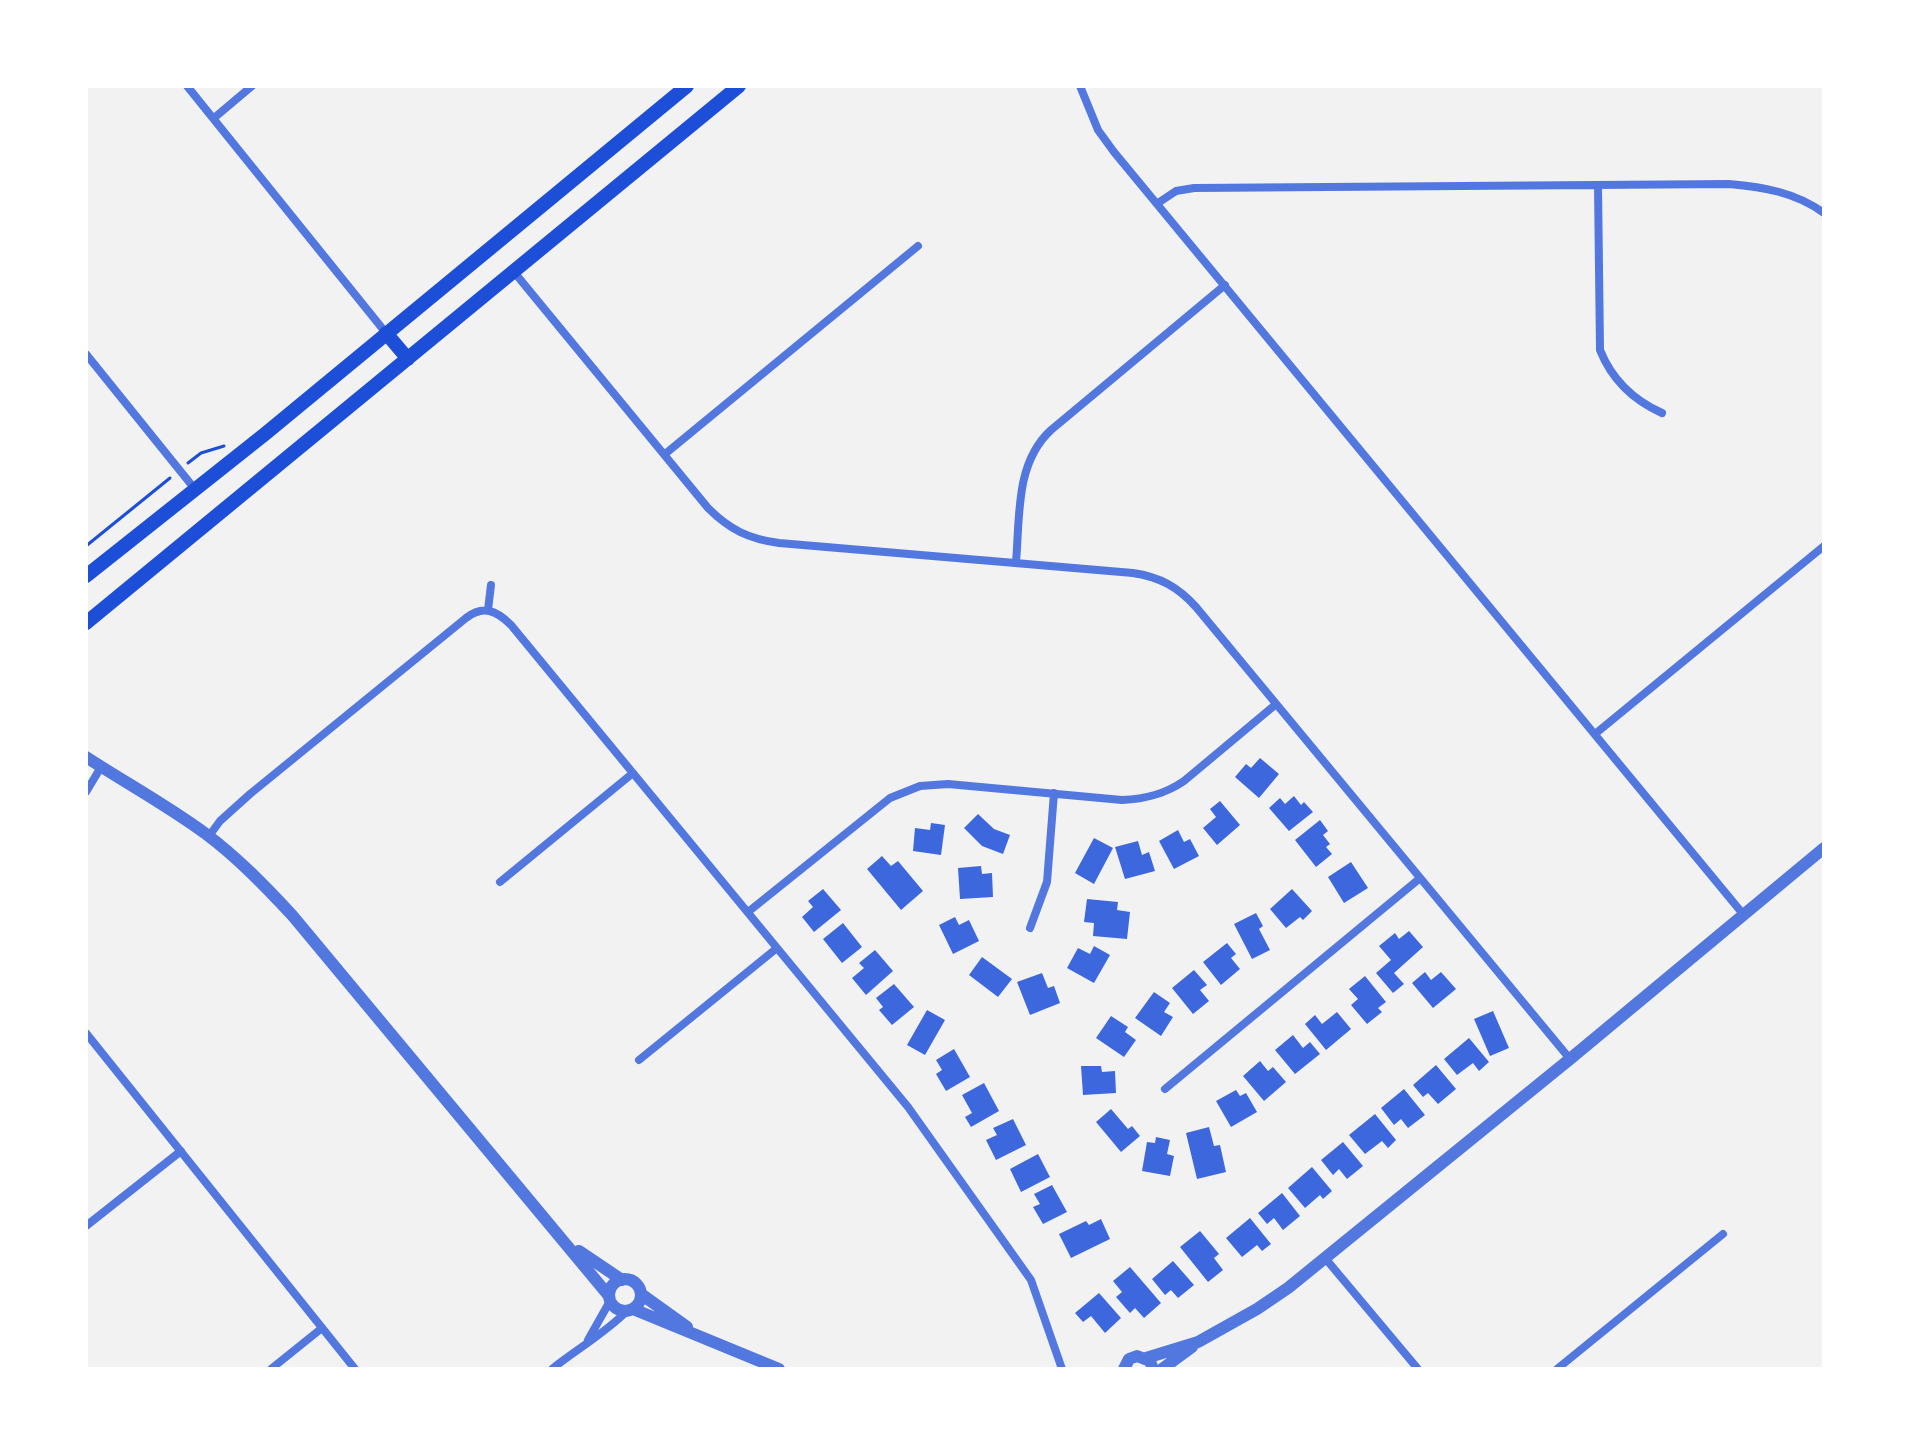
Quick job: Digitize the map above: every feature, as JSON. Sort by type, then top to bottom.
[{"type":"main road","points":[[86,576],[265,434],[687,86]]},
{"type":"main road","points":[[86,623],[739,86]]},
{"type":"main road","points":[[386,333],[408,359]]},
{"type":"street","points":[[187,86],[386,333]]},
{"type":"street","points":[[214,118],[252,86]]},
{"type":"street","points":[[1080,86],[1098,130],[1743,914]]},
{"type":"street","points":[[1158,203],[1176,191],[1194,188],[1729,184],[1784,192],[1824,213]]},
{"type":"street","points":[[1598,185],[1600,350],[1612,374],[1632,397],[1662,413]]},
{"type":"street","points":[[665,454],[918,246]]},
{"type":"street","points":[[514,272],[721,521],[745,536],[779,543],[1133,573],[1167,582],[1190,600],[1570,1059]]},
{"type":"street","points":[[1016,562],[1025,471],[1036,445],[1225,285]]},
{"type":"street","points":[[86,354],[194,488]]},
{"type":"street","points":[[1595,734],[1824,546]]},
{"type":"street","points":[[488,610],[491,585]]},
{"type":"street","points":[[209,836],[220,821],[250,794],[473,612],[496,612],[511,625],[908,1107],[1024,1270],[1034,1288],[1062,1369]]},
{"type":"street","points":[[748,912],[870,812],[906,789],[948,784],[1122,800],[1159,794],[1184,781],[1275,705]]},
{"type":"street","points":[[86,757],[209,836],[241,863],[292,915],[519,1189],[567,1242],[617,1309],[630,1310],[707,1340],[762,1366],[779,1369]]},
{"type":"street","points":[[86,792],[101,767]]},
{"type":"street","points":[[500,882],[633,773]]},
{"type":"street","points":[[1030,928],[1047,882],[1054,793]]},
{"type":"street","points":[[1112,1369],[1125,1366],[1132,1357],[1149,1364],[1198,1342],[1257,1309],[1325,1258],[1570,1059],[1824,848]]},
{"type":"street","points":[[1165,1089],[1419,879]]},
{"type":"street","points":[[639,1060],[777,948]]},
{"type":"street","points":[[86,1033],[355,1369]]},
{"type":"street","points":[[86,1226],[181,1151]]},
{"type":"street","points":[[1557,1369],[1723,1234]]},
{"type":"street","points":[[567,1242],[622,1280],[635,1283],[641,1294],[707,1340]]},
{"type":"street","points":[[1325,1258],[1418,1369]]},
{"type":"street","points":[[588,1341],[614,1284],[622,1280]]},
{"type":"street","points":[[552,1369],[640,1303],[641,1294]]},
{"type":"street","points":[[271,1369],[322,1328]]},
{"type":"street","points":[[1162,1369],[1198,1342]]},
{"type":"path","points":[[86,546],[179,470]]},
{"type":"building","points":[[1260,758],[1279,774],[1259,798],[1235,777],[1246,764],[1251,768]]},
{"type":"building","points":[[1294,796],[1313,812],[1289,831],[1269,808],[1280,798],[1285,804]]},
{"type":"building","points":[[1220,801],[1240,825],[1217,845],[1203,828],[1216,817],[1210,809]]},
{"type":"building","points":[[978,814],[994,829],[1010,835],[1003,854],[982,846],[964,828]]},
{"type":"building","points":[[1320,820],[1328,831],[1323,835],[1330,844],[1326,847],[1332,854],[1316,867],[1295,840]]},
{"type":"building","points":[[931,823],[945,825],[941,855],[913,851],[915,828],[930,830]]},
{"type":"building","points":[[1178,830],[1184,842],[1190,839],[1199,856],[1174,869],[1159,841]]},
{"type":"building","points":[[1094,838],[1113,848],[1094,884],[1075,873]]},
{"type":"building","points":[[1138,841],[1142,855],[1149,852],[1155,871],[1125,879],[1115,847]]},
{"type":"building","points":[[882,856],[891,866],[898,861],[923,891],[901,910],[867,869]]},
{"type":"building","points":[[1351,862],[1368,888],[1344,903],[1328,877]]},
{"type":"building","points":[[981,866],[982,874],[992,873],[993,897],[960,899],[958,868]]},
{"type":"building","points":[[823,889],[841,910],[814,932],[802,917],[813,907],[808,901]]},
{"type":"building","points":[[1292,889],[1312,911],[1303,920],[1300,917],[1286,928],[1270,909]]},
{"type":"building","points":[[1087,899],[1118,902],[1117,910],[1130,912],[1127,939],[1093,936],[1094,923],[1084,922]]},
{"type":"building","points":[[1256,913],[1263,926],[1259,929],[1270,950],[1252,959],[1234,924]]},
{"type":"building","points":[[955,917],[959,925],[969,920],[979,941],[953,954],[939,925]]},
{"type":"building","points":[[843,923],[862,947],[842,963],[823,939]]},
{"type":"building","points":[[1409,931],[1423,947],[1394,973],[1404,984],[1393,993],[1376,973],[1391,960],[1379,946],[1395,933],[1399,939]]},
{"type":"building","points":[[1227,943],[1236,954],[1231,958],[1240,969],[1221,985],[1203,962]]},
{"type":"building","points":[[1094,946],[1110,955],[1094,983],[1067,968],[1078,948],[1090,954]]},
{"type":"building","points":[[875,950],[893,971],[866,995],[852,978],[864,968],[859,963]]},
{"type":"building","points":[[982,957],[1012,979],[998,997],[969,975]]},
{"type":"building","points":[[1194,970],[1207,985],[1200,990],[1209,1001],[1193,1014],[1172,988]]},
{"type":"building","points":[[1425,972],[1431,980],[1441,972],[1456,989],[1433,1008],[1412,983]]},
{"type":"building","points":[[1042,973],[1048,988],[1054,986],[1060,1003],[1030,1015],[1017,982]]},
{"type":"building","points":[[1365,976],[1386,1002],[1378,1008],[1382,1012],[1367,1024],[1351,1005],[1358,999],[1349,989]]},
{"type":"building","points":[[894,984],[914,1007],[892,1025],[879,1010],[883,1007],[876,998]]},
{"type":"building","points":[[1154,992],[1170,1003],[1164,1012],[1173,1017],[1161,1036],[1135,1018]]},
{"type":"building","points":[[927,1010],[945,1020],[925,1055],[907,1045]]},
{"type":"building","points":[[1493,1011],[1509,1048],[1490,1056],[1474,1019]]},
{"type":"building","points":[[1337,1012],[1351,1029],[1326,1050],[1305,1024],[1315,1015],[1322,1024]]},
{"type":"building","points":[[1111,1016],[1128,1027],[1125,1032],[1136,1040],[1124,1057],[1096,1038]]},
{"type":"building","points":[[1293,1035],[1303,1048],[1310,1042],[1320,1054],[1295,1074],[1275,1050]]},
{"type":"building","points":[[1469,1038],[1489,1062],[1479,1071],[1473,1063],[1457,1075],[1444,1059]]},
{"type":"building","points":[[954,1049],[970,1077],[946,1091],[936,1074],[942,1070],[936,1060]]},
{"type":"building","points":[[1260,1061],[1268,1071],[1273,1067],[1286,1082],[1264,1101],[1243,1076]]},
{"type":"building","points":[[1436,1065],[1456,1089],[1438,1104],[1428,1093],[1423,1097],[1413,1085]]},
{"type":"building","points":[[1081,1066],[1101,1066],[1102,1072],[1115,1071],[1116,1093],[1083,1095]]},
{"type":"building","points":[[984,1083],[999,1111],[971,1127],[965,1117],[972,1113],[962,1095]]},
{"type":"building","points":[[1404,1089],[1425,1115],[1408,1128],[1401,1119],[1394,1125],[1381,1108]]},
{"type":"building","points":[[1236,1090],[1240,1096],[1246,1093],[1257,1112],[1231,1127],[1216,1101]]},
{"type":"building","points":[[1111,1109],[1128,1129],[1132,1126],[1140,1136],[1121,1152],[1096,1122]]},
{"type":"building","points":[[1375,1114],[1396,1140],[1388,1148],[1382,1141],[1365,1154],[1349,1135]]},
{"type":"building","points":[[1013,1119],[1026,1145],[996,1160],[986,1140],[997,1135],[993,1128]]},
{"type":"building","points":[[1209,1127],[1214,1146],[1220,1145],[1226,1172],[1197,1179],[1186,1133]]},
{"type":"building","points":[[1156,1137],[1170,1140],[1167,1154],[1174,1156],[1170,1176],[1142,1171],[1147,1142],[1155,1143]]},
{"type":"building","points":[[1343,1142],[1363,1166],[1347,1179],[1339,1169],[1333,1175],[1321,1160]]},
{"type":"building","points":[[1038,1154],[1050,1177],[1021,1192],[1010,1169]]},
{"type":"building","points":[[1312,1167],[1332,1191],[1323,1199],[1320,1195],[1305,1208],[1288,1188]]},
{"type":"building","points":[[1052,1185],[1067,1212],[1043,1224],[1033,1207],[1040,1204],[1034,1194]]},
{"type":"building","points":[[1282,1193],[1300,1216],[1283,1230],[1274,1218],[1267,1224],[1258,1213]]},
{"type":"building","points":[[1250,1218],[1271,1244],[1262,1251],[1257,1245],[1242,1257],[1226,1238]]},
{"type":"building","points":[[1101,1219],[1110,1239],[1071,1258],[1059,1234],[1086,1221],[1089,1225]]},
{"type":"building","points":[[1200,1231],[1219,1254],[1214,1258],[1223,1270],[1208,1282],[1180,1247]]},
{"type":"building","points":[[1173,1261],[1194,1285],[1178,1298],[1171,1290],[1165,1295],[1152,1279]]},
{"type":"building","points":[[1130,1267],[1161,1303],[1144,1318],[1135,1308],[1130,1313],[1116,1297],[1122,1292],[1113,1281]]},
{"type":"building","points":[[1099,1293],[1121,1318],[1105,1333],[1091,1316],[1083,1322],[1075,1313]]}]
